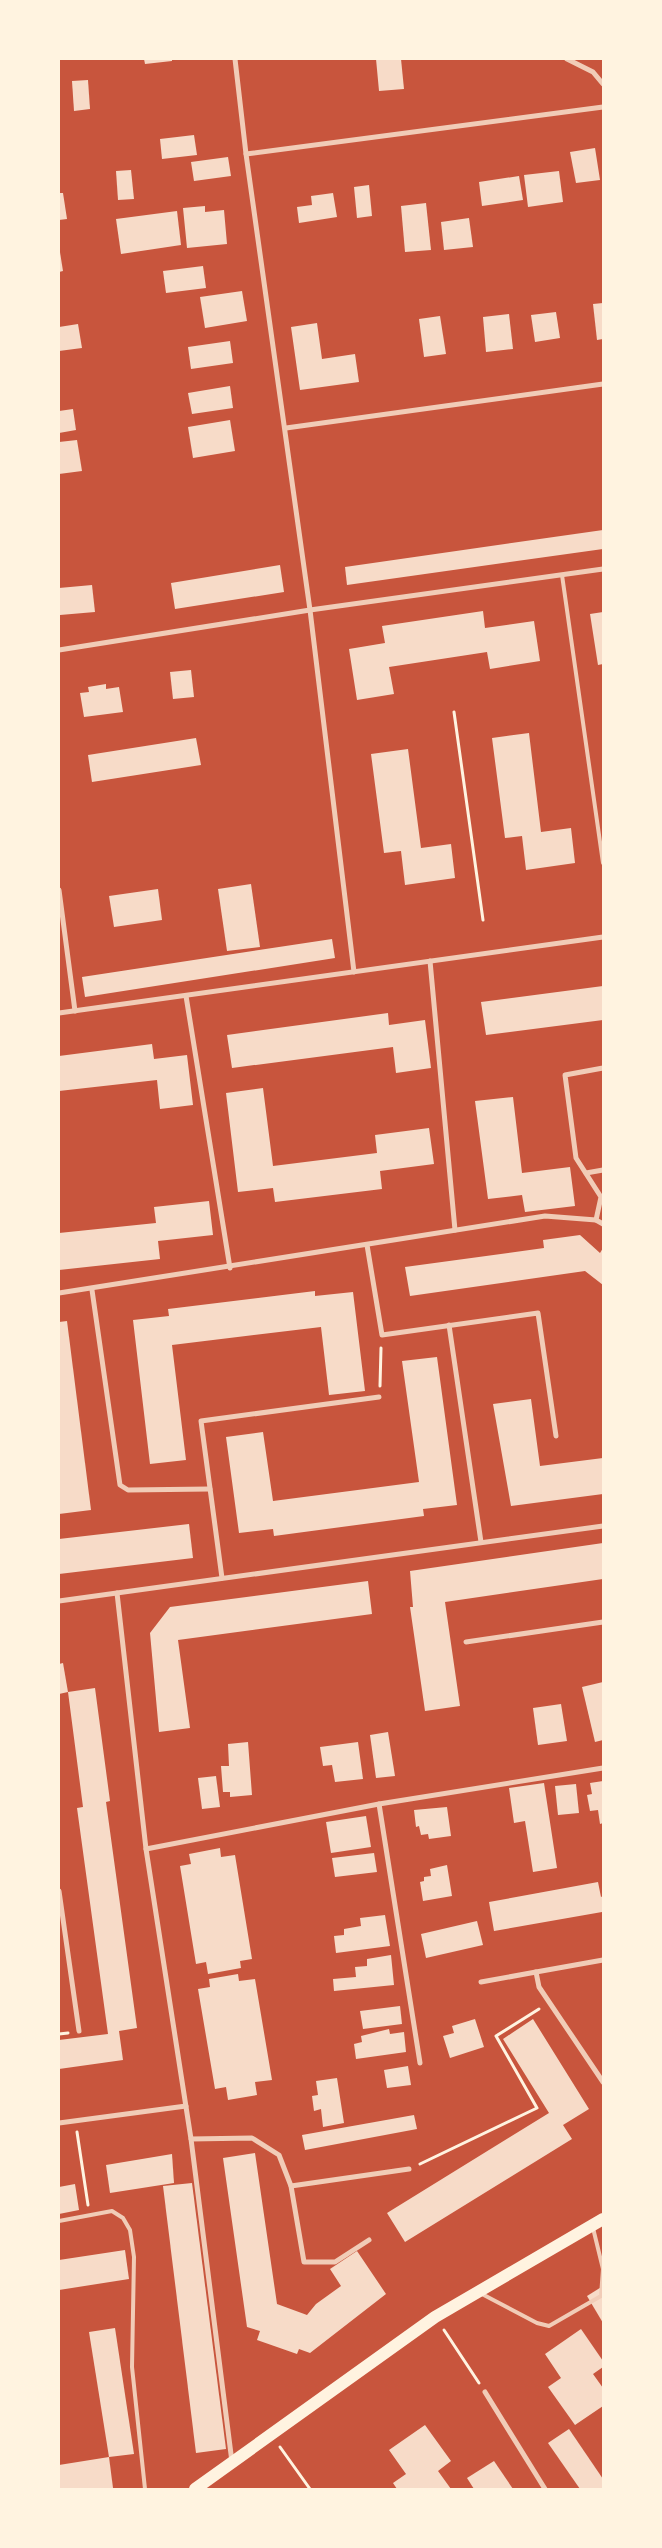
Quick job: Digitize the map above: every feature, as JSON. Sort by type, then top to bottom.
[{"type":"main road","points":[[195,2489],[436,2317],[598,2222]]},
{"type":"street","points":[[235,59],[246,154],[286,428],[310,610],[354,972]]},
{"type":"street","points":[[568,59],[593,72],[603,84]]},
{"type":"street","points":[[246,154],[603,107]]},
{"type":"street","points":[[286,428],[603,384]]},
{"type":"street","points":[[59,650],[310,610],[603,569]]},
{"type":"street","points":[[59,890],[75,1011]]},
{"type":"street","points":[[59,1014],[603,937]]},
{"type":"street","points":[[430,961],[455,1230]]},
{"type":"street","points":[[186,996],[230,1268]]},
{"type":"street","points":[[596,1220],[602,1197],[576,1158],[565,1075],[603,1068]]},
{"type":"street","points":[[586,1173],[603,1170]]},
{"type":"street","points":[[59,1293],[92,1290],[545,1216],[596,1220],[603,1224]]},
{"type":"street","points":[[367,1245],[382,1335],[538,1313],[556,1436]]},
{"type":"street","points":[[92,1290],[120,1485],[128,1490],[210,1489]]},
{"type":"street","points":[[450,1325],[481,1542]]},
{"type":"street","points":[[222,1578],[201,1421],[379,1397]]},
{"type":"street","points":[[59,1601],[603,1526]]},
{"type":"street","points":[[117,1592],[146,1849],[191,2140],[232,2463]]},
{"type":"street","points":[[466,1642],[603,1622]]},
{"type":"street","points":[[146,1849],[379,1804],[603,1768]]},
{"type":"street","points":[[379,1804],[420,2063]]},
{"type":"street","points":[[59,1891],[79,2032]]},
{"type":"street","points":[[482,1982],[603,1960]]},
{"type":"street","points":[[536,1972],[539,1987],[602,2078]]},
{"type":"street","points":[[59,2123],[186,2106]]},
{"type":"street","points":[[191,2140],[252,2138],[279,2155],[291,2186],[304,2262],[334,2262],[369,2240]]},
{"type":"street","points":[[291,2186],[410,2169]]},
{"type":"street","points":[[485,2392],[545,2489]]},
{"type":"lane","points":[[562,575],[603,862]]},
{"type":"lane","points":[[59,2221],[112,2211],[123,2218],[130,2230],[134,2257],[132,2367],[145,2489]]},
{"type":"lane","points":[[478,2292],[537,2322],[549,2326],[601,2296],[603,2269],[598,2222]]},
{"type":"path","points":[[454,712],[482,920]]},
{"type":"path","points":[[379,1397],[382,1335]]},
{"type":"path","points":[[410,2169],[537,2108],[496,2036],[550,2002]]},
{"type":"path","points":[[76,2121],[89,2215]]},
{"type":"path","points":[[436,2317],[485,2392]]},
{"type":"path","points":[[272,2434],[310,2489]]},
{"type":"building","points":[[144,59],[172,59],[172,61],[145,64]]},
{"type":"building","points":[[376,59],[401,59],[404,89],[379,91]]},
{"type":"building","points":[[88,80],[90,109],[74,111],[72,81]]},
{"type":"building","points":[[194,135],[197,155],[162,159],[160,139]]},
{"type":"building","points":[[595,148],[600,180],[576,183],[570,152]]},
{"type":"building","points":[[228,157],[231,176],[194,181],[191,162]]},
{"type":"building","points":[[131,170],[134,199],[118,200],[116,171]]},
{"type":"building","points":[[559,171],[563,202],[528,207],[524,175]]},
{"type":"building","points":[[519,176],[523,200],[482,206],[479,182]]},
{"type":"building","points":[[369,185],[372,216],[357,218],[354,187]]},
{"type":"building","points":[[59,193],[63,193],[67,219],[59,220]]},
{"type":"building","points":[[333,193],[337,217],[299,223],[297,207],[312,205],[311,196]]},
{"type":"building","points":[[426,203],[431,250],[405,252],[401,206]]},
{"type":"building","points":[[205,206],[205,212],[224,210],[227,244],[187,248],[183,208]]},
{"type":"building","points":[[177,211],[181,245],[121,254],[116,219]]},
{"type":"building","points":[[469,218],[473,247],[444,250],[441,222]]},
{"type":"building","points":[[59,246],[63,271],[59,272]]},
{"type":"building","points":[[203,266],[206,288],[166,293],[163,271]]},
{"type":"building","points":[[242,291],[247,321],[205,328],[200,297]]},
{"type":"building","points":[[603,303],[603,339],[597,340],[593,304]]},
{"type":"building","points":[[556,312],[560,338],[535,342],[531,315]]},
{"type":"building","points":[[509,314],[513,349],[486,352],[483,317]]},
{"type":"building","points":[[440,316],[446,354],[424,357],[419,319]]},
{"type":"building","points":[[317,323],[322,359],[355,354],[359,382],[300,390],[291,327]]},
{"type":"building","points":[[78,324],[82,348],[59,351],[59,327]]},
{"type":"building","points":[[230,341],[233,363],[191,369],[188,347]]},
{"type":"building","points":[[230,386],[233,408],[192,414],[188,393]]},
{"type":"building","points":[[73,409],[76,430],[59,433],[59,411]]},
{"type":"building","points":[[230,420],[235,451],[193,458],[188,427]]},
{"type":"building","points":[[77,440],[82,471],[59,474],[59,442]]},
{"type":"building","points":[[603,530],[603,549],[347,585],[345,567]]},
{"type":"building","points":[[280,565],[284,592],[175,609],[171,583]]},
{"type":"building","points":[[92,585],[95,612],[60,615],[59,588]]},
{"type":"building","points":[[483,611],[485,628],[534,621],[540,661],[490,669],[487,652],[389,667],[394,694],[357,700],[349,649],[385,643],[382,626]]},
{"type":"building","points":[[603,612],[603,664],[598,665],[590,614]]},
{"type":"building","points":[[191,670],[194,697],[173,699],[170,672]]},
{"type":"building","points":[[106,684],[106,689],[119,687],[123,712],[84,717],[80,693],[89,692],[88,687]]},
{"type":"building","points":[[529,733],[541,832],[571,828],[575,863],[526,870],[522,836],[505,838],[492,738]]},
{"type":"building","points":[[196,738],[201,765],[92,782],[88,755]]},
{"type":"building","points":[[408,749],[421,848],[451,844],[455,878],[405,885],[401,851],[384,853],[371,754]]},
{"type":"building","points":[[251,884],[260,947],[227,951],[218,889]]},
{"type":"building","points":[[158,889],[162,920],[114,927],[109,896]]},
{"type":"building","points":[[332,939],[335,958],[85,997],[82,977]]},
{"type":"building","points":[[603,986],[603,1020],[486,1035],[481,1002]]},
{"type":"building","points":[[388,1013],[389,1025],[425,1020],[431,1068],[396,1073],[393,1047],[232,1068],[227,1035]]},
{"type":"building","points":[[152,1044],[154,1059],[187,1055],[193,1105],[160,1109],[157,1080],[59,1091],[59,1056]]},
{"type":"building","points":[[263,1088],[273,1166],[377,1153],[375,1135],[429,1128],[434,1164],[380,1171],[382,1189],[275,1202],[273,1188],[238,1192],[226,1093]]},
{"type":"building","points":[[513,1097],[522,1173],[570,1167],[575,1206],[525,1212],[522,1195],[488,1199],[475,1101]]},
{"type":"building","points":[[209,1201],[213,1235],[158,1241],[160,1259],[59,1270],[59,1233],[156,1223],[154,1207]]},
{"type":"building","points":[[580,1235],[600,1253],[603,1248],[603,1285],[585,1271],[410,1296],[405,1267],[544,1248],[543,1240]]},
{"type":"building","points":[[315,1291],[315,1296],[353,1292],[365,1391],[329,1395],[321,1327],[172,1345],[186,1460],[150,1464],[133,1320],[169,1316],[168,1309]]},
{"type":"building","points":[[67,1321],[91,1510],[59,1514],[59,1322]]},
{"type":"building","points":[[437,1357],[457,1505],[423,1509],[424,1516],[274,1536],[273,1529],[239,1533],[226,1437],[263,1432],[273,1501],[419,1482],[402,1361]]},
{"type":"building","points":[[531,1399],[540,1466],[603,1458],[603,1494],[511,1506],[493,1404]]},
{"type":"building","points":[[189,1524],[193,1558],[59,1574],[59,1539]]},
{"type":"building","points":[[603,1543],[603,1579],[445,1602],[460,1706],[425,1711],[410,1607],[413,1607],[410,1571]]},
{"type":"building","points":[[368,1581],[372,1614],[178,1640],[190,1728],[159,1732],[150,1633],[170,1607]]},
{"type":"building","points":[[63,1663],[68,1692],[59,1694],[59,1664]]},
{"type":"building","points":[[603,1682],[603,1740],[595,1742],[582,1687]]},
{"type":"building","points":[[95,1688],[110,1801],[106,1802],[137,2028],[119,2031],[123,2060],[59,2069],[59,2040],[108,2034],[77,1808],[83,1807],[68,1692]]},
{"type":"building","points":[[561,1704],[567,1741],[538,1745],[533,1708]]},
{"type":"building","points":[[388,1732],[395,1776],[376,1778],[370,1735]]},
{"type":"building","points":[[248,1742],[252,1795],[230,1797],[230,1792],[223,1792],[221,1766],[229,1766],[228,1744]]},
{"type":"building","points":[[358,1742],[363,1779],[335,1782],[332,1765],[323,1766],[320,1747]]},
{"type":"building","points":[[216,1776],[220,1807],[202,1809],[198,1778]]},
{"type":"building","points":[[603,1781],[603,1823],[600,1824],[598,1810],[590,1811],[587,1795],[592,1794],[590,1783]]},
{"type":"building","points":[[544,1783],[557,1868],[533,1872],[525,1821],[514,1823],[509,1788]]},
{"type":"building","points":[[576,1784],[579,1813],[558,1815],[555,1786]]},
{"type":"building","points":[[447,1807],[451,1836],[429,1839],[428,1834],[421,1835],[419,1826],[416,1827],[414,1810]]},
{"type":"building","points":[[366,1816],[371,1847],[331,1853],[326,1822]]},
{"type":"building","points":[[220,1848],[221,1857],[235,1855],[252,1959],[240,1961],[241,1968],[208,1974],[206,1962],[196,1964],[180,1866],[191,1864],[189,1854]]},
{"type":"building","points":[[374,1853],[377,1872],[335,1877],[332,1858]]},
{"type":"building","points":[[447,1865],[452,1896],[423,1901],[420,1882],[424,1881],[424,1877],[431,1876],[430,1869]]},
{"type":"building","points":[[598,1882],[601,1897],[603,1896],[603,1916],[602,1912],[494,1931],[489,1902]]},
{"type":"building","points":[[385,1915],[390,1946],[336,1953],[334,1936],[344,1935],[344,1929],[361,1926],[360,1918]]},
{"type":"building","points":[[477,1921],[483,1945],[426,1958],[421,1934]]},
{"type":"building","points":[[391,1955],[394,1985],[334,1991],[333,1979],[356,1977],[355,1967],[367,1966],[367,1959]]},
{"type":"building","points":[[238,1974],[239,1981],[255,1979],[272,2080],[255,2082],[257,2095],[228,2100],[226,2087],[215,2089],[198,1989],[210,1987],[209,1979]]},
{"type":"building","points":[[400,2006],[402,2024],[363,2029],[360,2011]]},
{"type":"building","points":[[475,2019],[484,2047],[450,2058],[443,2036],[454,2033],[452,2026]]},
{"type":"building","points":[[533,2019],[589,2109],[563,2125],[572,2139],[405,2242],[387,2213],[549,2113],[503,2039]]},
{"type":"building","points":[[389,2029],[390,2034],[404,2032],[406,2052],[356,2059],[354,2044],[362,2042],[361,2036]]},
{"type":"building","points":[[408,2066],[411,2085],[387,2088],[384,2070]]},
{"type":"building","points":[[337,2078],[344,2123],[323,2127],[321,2109],[314,2111],[312,2096],[318,2095],[316,2081]]},
{"type":"building","points":[[414,2115],[417,2129],[305,2150],[302,2135]]},
{"type":"building","points":[[255,2153],[277,2304],[307,2315],[316,2304],[341,2286],[330,2269],[357,2251],[386,2294],[310,2353],[299,2349],[297,2354],[257,2340],[260,2331],[247,2327],[223,2158]]},
{"type":"building","points":[[172,2154],[174,2183],[110,2193],[106,2165]]},
{"type":"building","points":[[192,2183],[226,2449],[196,2453],[163,2186]]},
{"type":"building","points":[[75,2184],[79,2210],[59,2214],[59,2187]]},
{"type":"building","points":[[125,2250],[129,2279],[59,2290],[59,2260]]},
{"type":"building","points":[[603,2286],[603,2323],[587,2296]]},
{"type":"building","points":[[115,2328],[134,2454],[109,2457],[89,2332]]},
{"type":"building","points":[[581,2329],[603,2361],[603,2367],[593,2374],[603,2388],[603,2406],[575,2425],[548,2387],[561,2378],[545,2354]]},
{"type":"building","points":[[425,2425],[451,2461],[438,2471],[451,2489],[397,2489],[393,2483],[406,2474],[389,2450]]},
{"type":"building","points":[[569,2429],[603,2479],[603,2489],[580,2489],[548,2443]]},
{"type":"building","points":[[109,2457],[113,2488],[59,2489],[59,2465]]},
{"type":"building","points":[[494,2461],[513,2489],[474,2489],[467,2478]]}]
